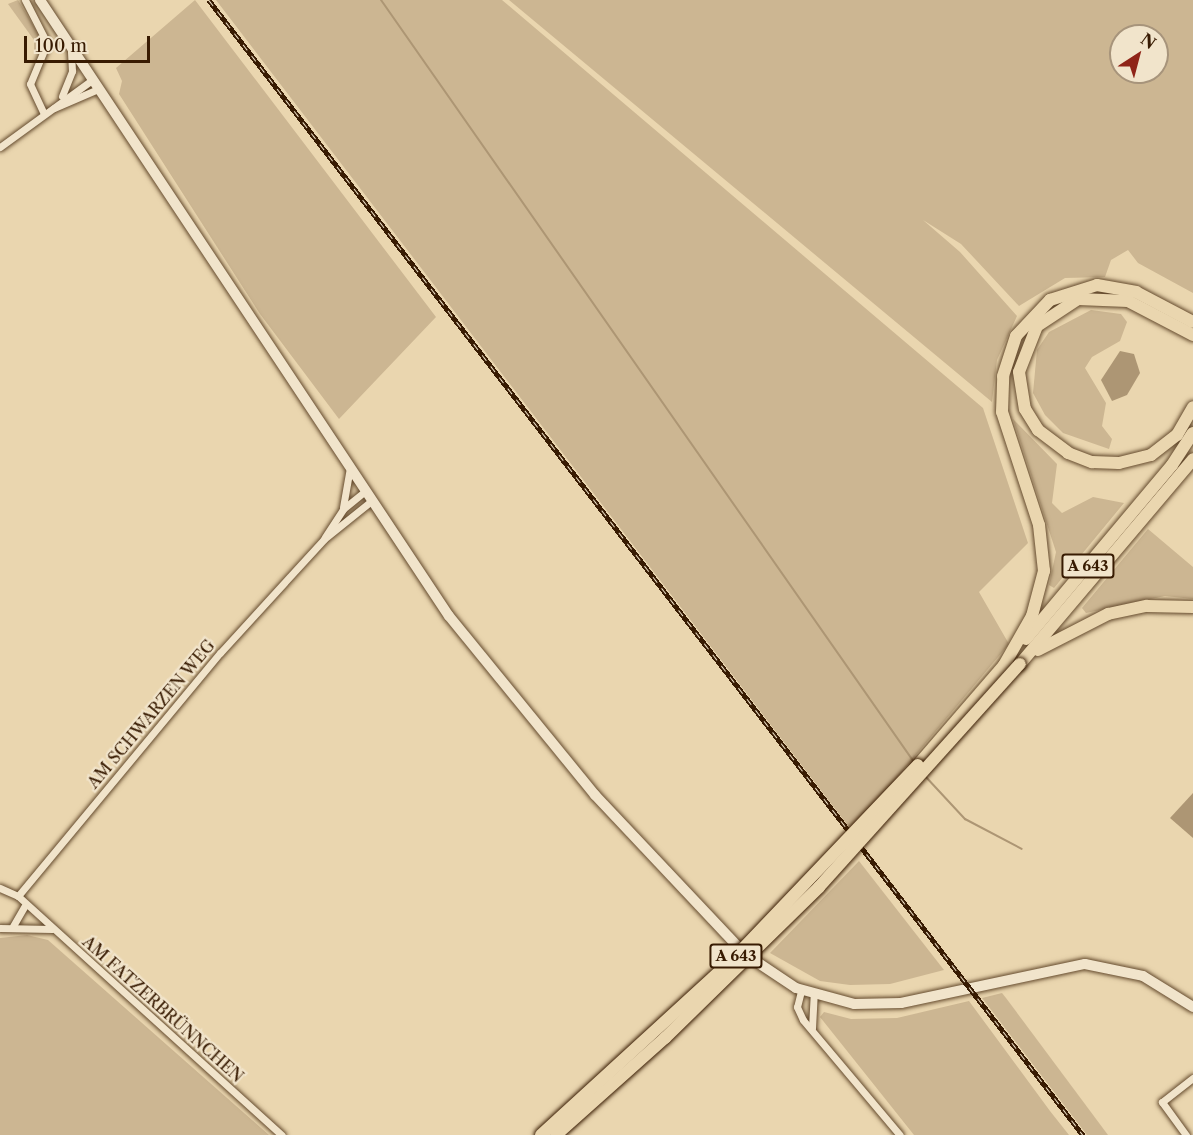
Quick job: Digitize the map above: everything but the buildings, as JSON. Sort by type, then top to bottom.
[{"type":"highway","points":[[1003,667],[1032,616],[1044,572],[1039,525],[1002,412],[1003,376],[1016,336],[1050,300],[1087,286],[1126,289],[1177,318],[1193,335]]},
{"type":"highway","points":[[1193,322],[1116,298],[1067,303],[1037,326],[1024,347],[1021,397],[1047,439],[1079,458],[1104,463],[1130,462],[1160,449],[1177,435],[1193,407]]},
{"type":"highway","name":"A 643","points":[[541,1135],[797,894],[1003,667],[1172,465],[1193,433]]},
{"type":"highway","name":"A 643","points":[[556,1135],[811,895],[1020,664],[1193,459]]},
{"type":"highway","points":[[1020,664],[1071,630],[1108,614],[1147,606],[1193,608]]},
{"type":"main road","points":[[40,0],[349,472],[476,652],[595,795],[745,954],[801,991],[814,995],[887,1005],[1072,965],[1136,973],[1193,1007]]},
{"type":"street","points":[[24,0],[47,43],[30,84],[43,112]]},
{"type":"street","points":[[59,100],[70,79],[71,47]]},
{"type":"street","points":[[43,112],[95,84]]},
{"type":"street","points":[[0,147],[59,100],[95,84]]},
{"type":"street","name":"AM SCHWARZEN WEG","points":[[324,539],[343,509],[349,472]]},
{"type":"street","name":"AM SCHWARZEN WEG","points":[[343,509],[367,498]]},
{"type":"street","name":"AM SCHWARZEN WEG","points":[[18,896],[160,722],[324,539],[367,498]]},
{"type":"street","points":[[0,888],[18,896]]},
{"type":"street","name":"AM FATZERBRÜNNCHEN","points":[[18,896],[25,905],[282,1135]]},
{"type":"street","points":[[12,926],[25,905]]},
{"type":"street","points":[[0,928],[12,926],[52,929]]},
{"type":"street","points":[[801,991],[798,1011],[900,1135]]},
{"type":"street","points":[[812,1029],[814,995]]},
{"type":"street","points":[[1186,1135],[1162,1102],[1193,1078]]},
{"type":"shaded area","points":[[18,0],[39,35],[40,49],[34,51],[34,40],[8,4]]},
{"type":"shaded area","points":[[195,0],[436,317],[339,419],[260,314],[119,94],[122,81],[116,68]]},
{"type":"shaded area","points":[[216,0],[502,0],[983,408],[1028,543],[979,592],[1009,644],[852,831]]},
{"type":"shaded area","points":[[509,0],[1193,0],[1193,293],[1138,263],[1128,250],[1111,260],[1105,277],[1065,278],[1019,306],[961,244],[923,220],[960,252],[1017,316],[997,360],[992,402]]},
{"type":"shaded area","points":[[1091,310],[1121,314],[1127,322],[1120,341],[1092,357],[1085,368],[1106,403],[1102,426],[1112,439],[1109,449],[1063,433],[1045,415],[1033,393],[1037,350],[1049,332]]},
{"type":"shaded area","points":[[1120,351],[1134,354],[1140,373],[1127,395],[1112,401],[1101,380]]},
{"type":"shaded area","points":[[1013,419],[1057,464],[1052,503],[1062,513],[1093,497],[1124,503],[1054,588],[1049,585],[1056,552]]},
{"type":"shaded area","points":[[1148,529],[1193,567],[1193,599],[1165,596],[1086,613],[1082,608]]},
{"type":"shaded area","points":[[1193,793],[1193,838],[1170,818]]},
{"type":"shaded area","points":[[859,861],[944,970],[890,984],[850,985],[820,981],[770,953]]},
{"type":"shaded area","points":[[27,935],[48,940],[269,1135],[0,1135],[0,938]]},
{"type":"shaded area","points":[[1002,993],[1108,1135],[1087,1135],[982,998]]},
{"type":"shaded area","points":[[969,1001],[1069,1135],[914,1135],[820,1017],[824,1012],[851,1019],[897,1018]]},
{"type":"waterway","points":[[381,0],[914,762]]},
{"type":"waterway","points":[[925,776],[965,819],[1022,849]]},
{"type":"railway","points":[[209,0],[1083,1135]]}]
